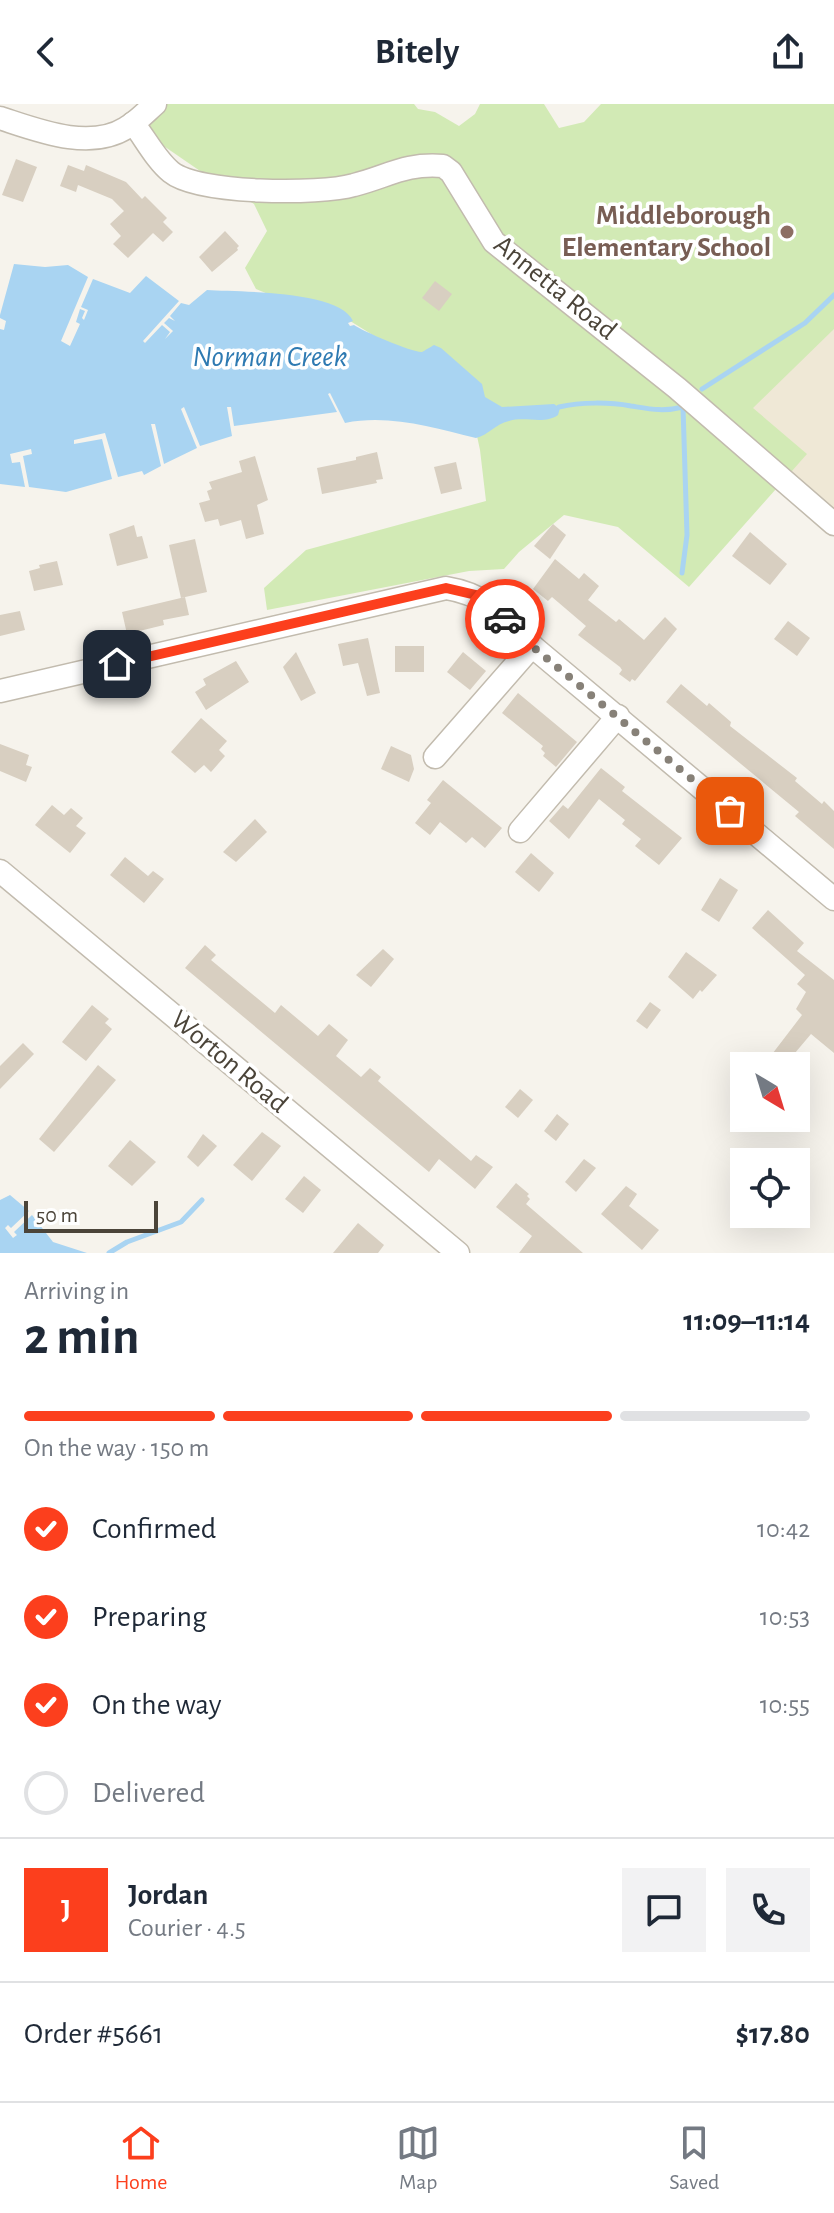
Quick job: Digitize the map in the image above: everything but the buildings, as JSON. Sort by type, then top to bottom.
[{"type":"street","points":[[0,118],[73,138],[90,139],[124,130],[155,104]]},
{"type":"street","name":"Annetta Road","points":[[133,123],[170,171],[179,177],[209,185],[265,191],[328,191],[410,166],[443,166],[451,172],[494,242],[677,388],[834,524]]},
{"type":"street","points":[[0,691],[446,588],[476,595],[492,606],[532,646],[834,899]]},
{"type":"street","points":[[435,757],[532,646]]},
{"type":"street","points":[[520,831],[618,716]]},
{"type":"street","name":"Worton Road","points":[[0,871],[458,1253]]},
{"type":"shaded area","name":"Middleborough Elementary School","points":[[834,128],[834,510],[708,399]]},
{"type":"green space","points":[[138,104],[414,104],[418,109],[435,112],[459,126],[475,114],[480,104],[544,104],[559,128],[584,122],[601,104],[834,104],[834,329],[753,408],[807,454],[689,587],[618,527],[564,515],[519,552],[504,569],[469,571],[267,610],[264,588],[306,550],[486,501],[480,450],[468,394],[334,311],[292,304],[256,289],[245,268],[267,231],[254,204],[123,118]]},
{"type":"water","name":"Norman Creek","points":[[14,264],[45,267],[68,265],[88,277],[61,341],[70,346],[80,324],[76,322],[80,309],[85,311],[84,320],[88,310],[81,307],[93,279],[130,293],[146,276],[179,301],[143,341],[145,343],[162,325],[170,332],[165,339],[173,331],[164,323],[169,318],[175,321],[170,316],[181,303],[189,305],[207,290],[309,298],[344,311],[353,321],[348,323],[350,326],[399,345],[422,352],[434,345],[441,348],[482,384],[485,397],[502,407],[554,404],[560,408],[553,418],[509,421],[476,438],[395,421],[345,423],[330,393],[337,412],[234,426],[231,407],[227,407],[232,436],[200,446],[184,407],[181,409],[197,448],[164,464],[155,424],[151,424],[161,466],[144,475],[142,471],[118,477],[105,433],[74,440],[74,444],[102,439],[112,479],[66,492],[29,487],[23,456],[32,454],[31,449],[10,454],[12,463],[20,462],[25,487],[0,484],[0,329],[4,330],[6,321],[0,315]]},
{"type":"water","points":[[10,1195],[29,1211],[11,1228],[8,1225],[5,1228],[13,1238],[17,1235],[14,1232],[32,1215],[53,1242],[87,1253],[0,1253],[0,1200]]},
{"type":"waterway","points":[[702,389],[805,323],[834,295]]},
{"type":"waterway","points":[[559,407],[595,403],[657,410],[683,407],[687,535],[682,573]]},
{"type":"waterway","points":[[109,1253],[127,1242],[181,1222],[202,1200]]},
{"type":"way so far","points":[[505,619],[532,646],[730,811]]},
{"type":"place","name":"Middleborough Elementary School","points":[[787,232]]},
{"type":"route","points":[[117,664],[446,588],[476,595],[505,619]]}]
